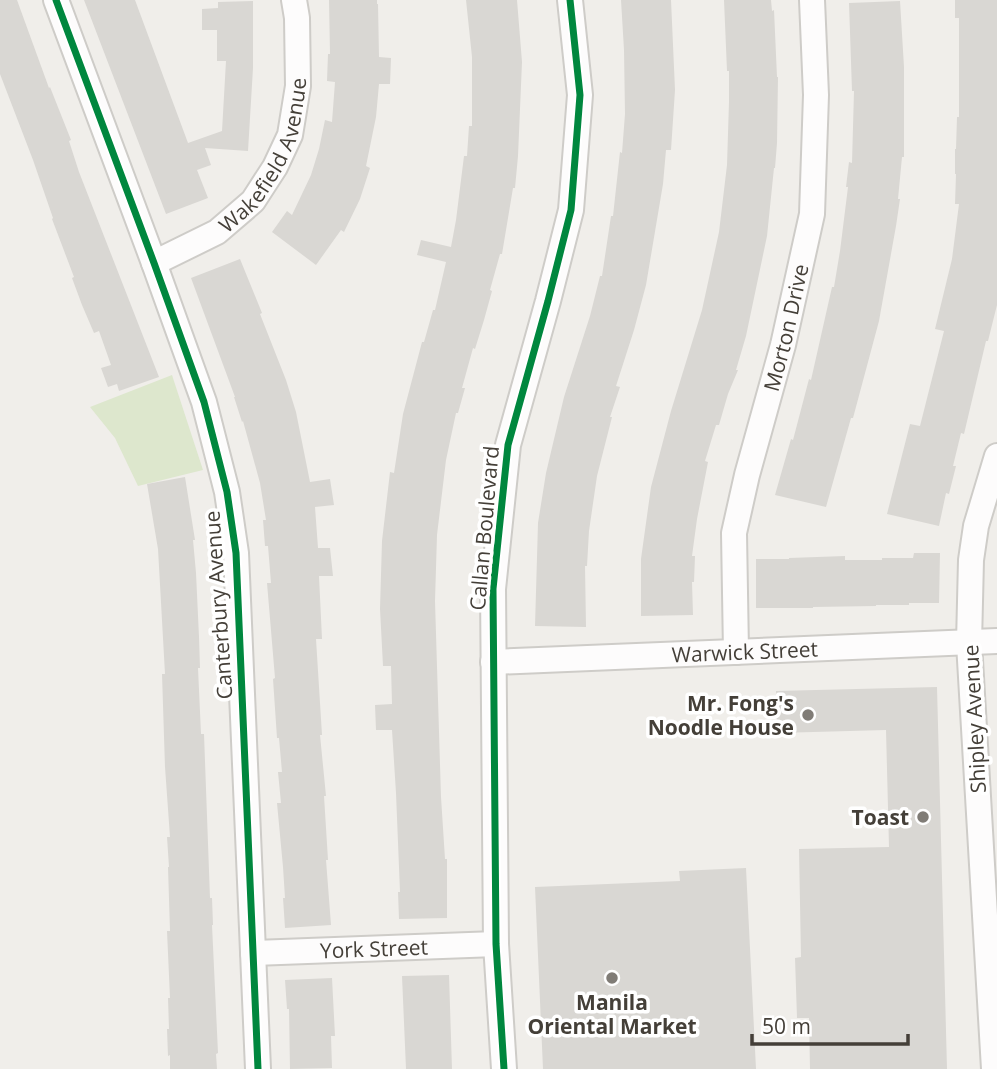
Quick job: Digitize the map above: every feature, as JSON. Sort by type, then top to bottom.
[{"type":"street","name":"Canterbury Avenue","points":[[56,0],[204,402],[227,492],[236,553],[258,1069]]},
{"type":"street","name":"Wakefield Avenue","points":[[154,263],[217,232],[253,201],[275,167],[290,135],[298,86],[294,0]]},
{"type":"street","name":"Callan Boulevard","points":[[505,1069],[496,944],[493,589],[508,445],[572,210],[580,95],[570,0]]},
{"type":"street","name":"Morton Drive","points":[[736,652],[734,533],[783,345],[812,215],[816,95],[812,0]]},
{"type":"street","name":"Shipley Avenue","points":[[994,1069],[969,643],[971,560],[976,526],[997,456]]},
{"type":"street","name":"Warwick Street","points":[[493,662],[997,641]]},
{"type":"street","name":"York Street","points":[[253,953],[496,944]]},
{"type":"green space","points":[[172,375],[203,470],[138,486],[115,438],[90,407]]},
{"type":"building","points":[[0,0],[17,0],[71,140],[69,141],[79,172],[159,377],[119,391],[117,384],[108,387],[101,368],[111,365],[99,331],[94,333],[82,305],[33,160],[0,74]]},
{"type":"building","points":[[84,0],[135,0],[188,143],[222,131],[226,61],[217,61],[217,30],[202,30],[202,9],[218,8],[218,2],[253,1],[253,68],[248,151],[205,148],[211,165],[197,170],[208,198],[166,214]]},
{"type":"building","points":[[329,0],[377,0],[379,57],[391,58],[390,84],[379,84],[376,117],[366,166],[370,168],[360,199],[344,232],[341,230],[316,265],[272,232],[287,211],[292,215],[311,175],[325,120],[332,122],[335,82],[327,81],[330,54]]},
{"type":"building","points":[[466,0],[517,0],[522,62],[518,156],[515,188],[502,254],[456,413],[446,460],[437,535],[435,601],[441,797],[447,859],[447,918],[399,919],[392,730],[376,730],[375,705],[392,704],[391,666],[383,666],[380,609],[382,541],[390,472],[394,473],[403,414],[422,342],[435,310],[446,262],[417,255],[421,240],[451,247],[464,156],[467,156],[469,126],[472,126],[472,57]]},
{"type":"building","points":[[621,0],[671,0],[675,90],[671,150],[666,150],[646,285],[616,386],[620,387],[610,417],[597,476],[585,566],[586,627],[535,626],[538,523],[546,473],[564,397],[602,276],[613,216],[620,152],[622,153],[625,114]]},
{"type":"building","points":[[724,0],[771,0],[772,11],[774,10],[778,77],[777,143],[767,236],[738,370],[705,461],[708,462],[692,556],[695,556],[692,582],[693,615],[641,616],[641,559],[651,487],[702,310],[719,232],[727,165],[729,102]]},
{"type":"building","points":[[955,0],[997,0],[997,305],[964,434],[961,433],[953,466],[956,466],[949,494],[946,493],[939,526],[887,514],[910,424],[920,426],[944,331],[935,329],[952,259],[959,204],[955,204],[955,149],[959,117],[959,18],[955,18]]},
{"type":"building","points":[[900,1],[904,67],[904,157],[900,199],[879,321],[826,507],[775,495],[809,379],[811,380],[840,251],[849,162],[852,163],[854,91],[849,3]]},
{"type":"building","points":[[240,259],[286,380],[296,412],[310,482],[330,479],[334,505],[315,507],[318,548],[330,548],[333,576],[319,576],[322,639],[316,639],[331,925],[285,928],[277,803],[281,803],[278,772],[282,772],[273,679],[267,583],[271,583],[263,520],[266,520],[260,483],[243,421],[191,278]]},
{"type":"building","points":[[185,477],[195,540],[198,668],[212,898],[217,1069],[170,1069],[170,1055],[168,1056],[170,998],[167,931],[170,931],[167,837],[170,837],[162,674],[165,674],[158,549],[147,484]]},
{"type":"building","points":[[914,553],[940,553],[939,603],[756,608],[756,559],[845,556],[845,560],[882,560],[913,558]]},
{"type":"building","points":[[937,687],[947,1069],[810,1069],[809,1018],[797,1018],[795,958],[801,957],[799,849],[889,847],[886,730],[777,733],[776,691]]},
{"type":"building","name":"Manila Oriental Market","points":[[746,868],[756,1069],[543,1069],[535,887],[680,881],[679,871]]},
{"type":"building","points":[[449,975],[452,1069],[406,1069],[402,976]]},
{"type":"building","points":[[332,978],[335,1036],[331,1036],[332,1068],[290,1069],[289,1009],[285,980]]},
{"type":"cycle path","points":[[56,0],[204,402],[227,492],[236,553],[258,1069]]},
{"type":"cycle path","points":[[504,1069],[496,944],[493,589],[508,445],[571,210],[580,95],[570,0]]},
{"type":"place","name":"Mr. Fong's Noodle House","points":[[808,715]]},
{"type":"place","name":"Toast","points":[[923,817]]},
{"type":"place","name":"Manila Oriental Market","points":[[612,978]]}]
